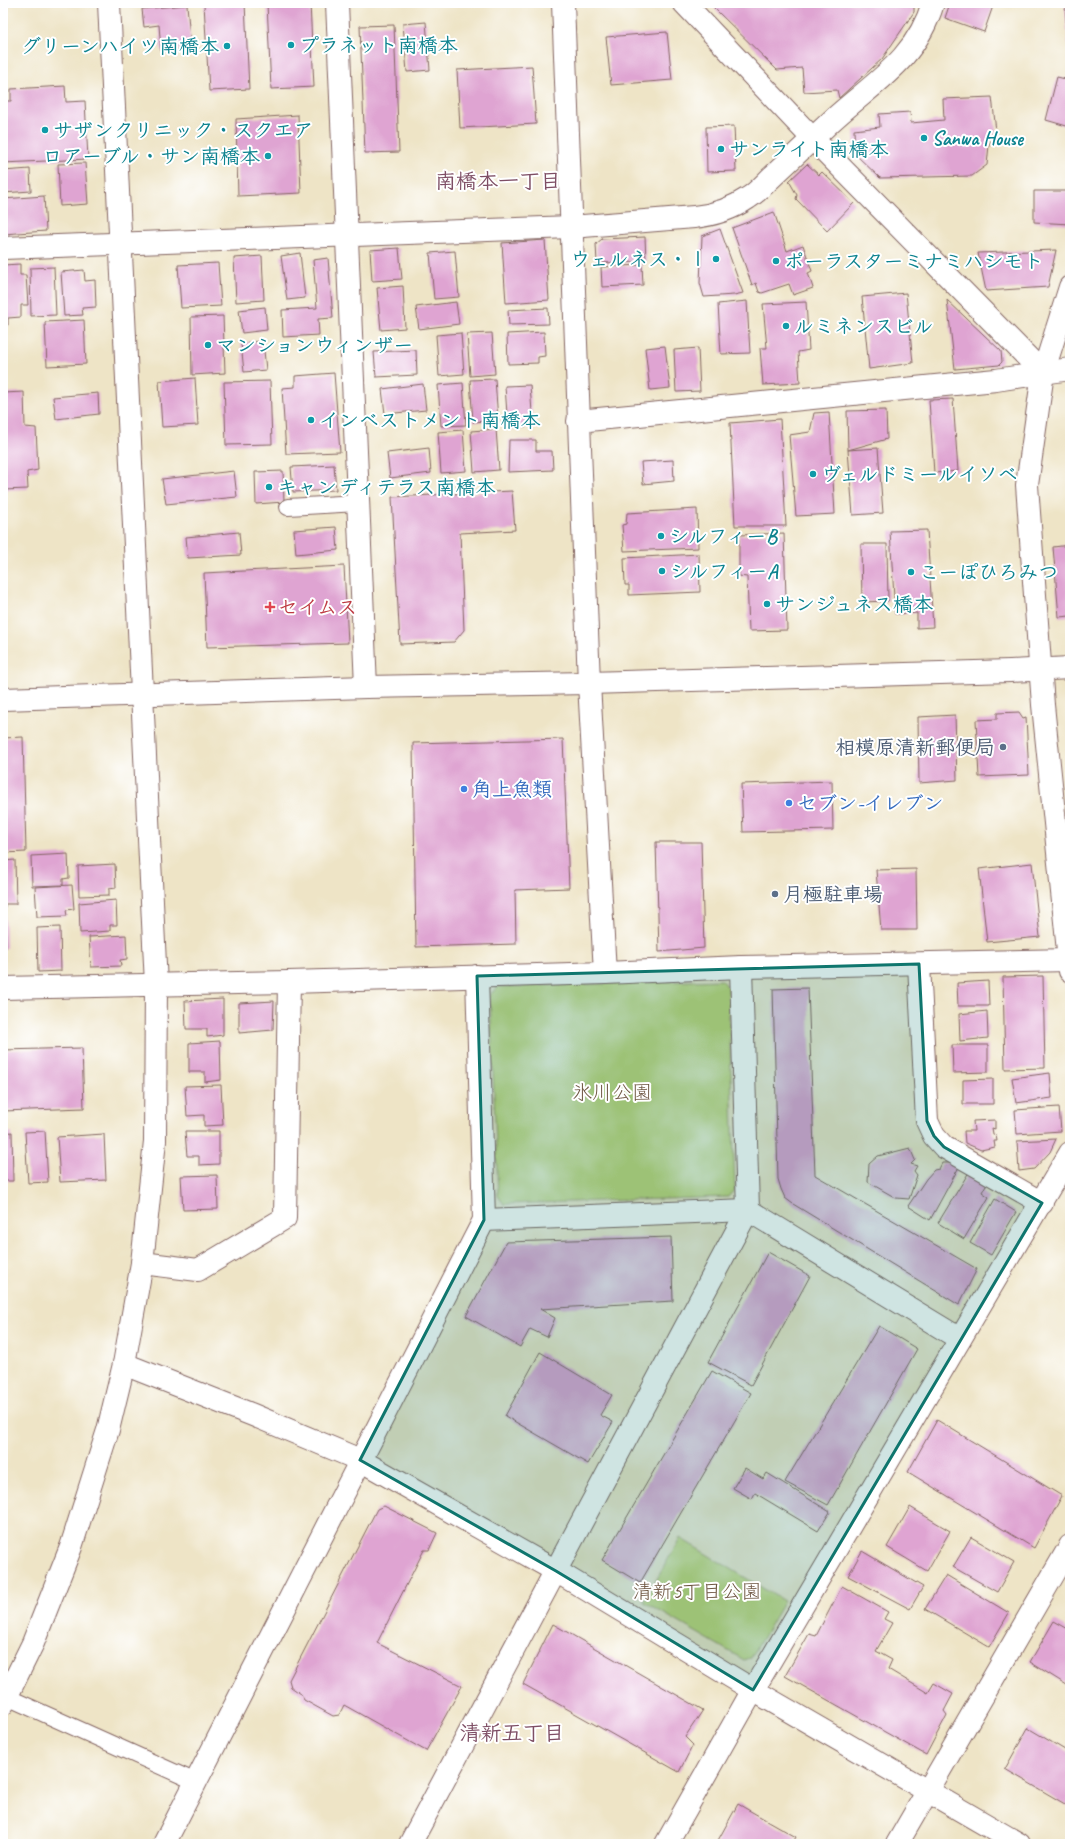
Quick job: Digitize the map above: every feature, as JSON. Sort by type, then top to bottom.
[{"type":"street","points":[[6,1694],[33,1643],[71,1547],[108,1430],[124,1364],[142,1263],[155,1141],[156,985],[109,3]]},
{"type":"street","points":[[337,3],[366,686]]},
{"type":"street","points":[[563,3],[589,683],[605,974]]},
{"type":"street","points":[[684,3],[813,139],[1043,373]]},
{"type":"street","points":[[3,248],[571,227],[694,217],[725,210],[755,193],[841,113],[894,68],[913,46],[922,32],[933,3]]},
{"type":"street","points":[[3,988],[605,974],[741,967],[919,964],[1069,965],[1041,669],[1027,485],[1043,373],[1070,287]]},
{"type":"street","points":[[578,421],[996,380],[1070,369]]},
{"type":"street","points":[[3,699],[366,686],[589,683],[1070,668]]},
{"type":"street","points":[[919,964],[927,1121],[934,1136],[944,1147],[1042,1203]]},
{"type":"street","points":[[410,1844],[748,1210],[741,967]]},
{"type":"street","points":[[164,1844],[484,1220],[477,976]]},
{"type":"street","points":[[142,1263],[198,1270],[285,1218],[289,982]]},
{"type":"street","points":[[666,1844],[753,1690],[960,1338],[1042,1203],[1070,1153]]},
{"type":"street","points":[[484,1220],[748,1210],[960,1338]]},
{"type":"street","points":[[124,1364],[253,1415],[360,1460],[556,1571],[753,1690],[1019,1844]]},
{"type":"street","points":[[897,1844],[1070,1546]]},
{"type":"lane","points":[[288,507],[358,503]]},
{"type":"lane","points":[[6,1694],[196,1782]]},
{"type":"highlighted area","points":[[919,964],[927,1121],[934,1136],[944,1147],[1042,1203],[753,1690],[556,1571],[360,1460],[484,1220],[477,976]]},
{"type":"green space","name":"氷川公園","points":[[722,980],[728,987],[735,1189],[728,1197],[504,1204],[498,1196],[490,995],[497,987]]},
{"type":"green space","name":"清新5丁目公園","points":[[680,1538],[784,1601],[751,1658],[744,1660],[644,1602]]},
{"type":"building","name":"グリーンハイツ南橋本","points":[[245,3],[249,89],[209,91],[204,4]]},
{"type":"building","name":"プラネット南橋本","points":[[267,3],[310,3],[314,87],[271,89]]},
{"type":"building","points":[[714,3],[914,3],[914,12],[882,59],[839,98],[837,90],[804,92],[802,68],[777,70],[714,8]]},
{"type":"building","points":[[950,3],[985,3],[993,6],[984,32],[945,18]]},
{"type":"building","points":[[187,5],[191,49],[161,51],[159,25],[144,27],[142,9]]},
{"type":"building","points":[[1065,6],[1070,6],[1070,44],[1068,45]]},
{"type":"building","points":[[426,22],[430,70],[407,72],[403,24]]},
{"type":"building","points":[[394,25],[399,152],[365,153],[360,26]]},
{"type":"building","points":[[667,32],[672,80],[611,85],[606,37]]},
{"type":"building","points":[[532,66],[536,124],[460,128],[457,70]]},
{"type":"building","points":[[1057,77],[1070,80],[1070,127],[1046,120]]},
{"type":"building","name":"サザンクリニック・スクエア","points":[[65,86],[66,102],[85,101],[88,159],[3,163],[3,101],[11,101],[11,89]]},
{"type":"building","name":"Sanwa House","points":[[992,97],[996,131],[989,145],[987,165],[972,176],[880,178],[855,154],[854,130],[880,127],[879,114],[910,112],[911,123],[944,120],[943,99]]},
{"type":"building","name":"ロアーブル・サン南橋本","points":[[298,115],[301,193],[238,196],[236,119]]},
{"type":"building","name":"サンライト南橋本","points":[[734,126],[736,171],[707,172],[706,127]]},
{"type":"building","points":[[85,163],[88,204],[60,206],[58,164]]},
{"type":"building","points":[[807,164],[819,175],[822,172],[854,203],[827,231],[796,199],[797,195],[789,181]]},
{"type":"building","points":[[30,169],[31,191],[3,193],[3,171]]},
{"type":"building","points":[[1034,191],[1070,191],[1070,224],[1034,222]]},
{"type":"building","points":[[44,196],[46,231],[3,234],[3,199]]},
{"type":"building","name":"ポーラスターミナミハシモト","points":[[774,212],[787,251],[803,245],[812,271],[808,273],[813,288],[793,295],[789,284],[762,293],[759,292],[756,283],[752,285],[732,228]]},
{"type":"building","name":"ウェルネス・Ⅰ","points":[[720,229],[743,293],[704,297],[700,283],[702,236]]},
{"type":"building","points":[[645,237],[646,262],[597,263],[596,244],[602,239]]},
{"type":"building","points":[[545,240],[549,300],[506,303],[502,243]]},
{"type":"building","points":[[399,248],[402,279],[372,281],[370,250]]},
{"type":"building","points":[[1056,250],[1048,287],[986,291],[978,253]]},
{"type":"building","points":[[455,251],[459,297],[434,299],[430,253]]},
{"type":"building","points":[[300,253],[305,298],[287,300],[281,256]]},
{"type":"building","points":[[262,256],[264,300],[236,302],[234,258]]},
{"type":"building","points":[[328,258],[333,318],[318,319],[319,335],[283,337],[282,310],[317,308],[313,260]]},
{"type":"building","points":[[218,263],[221,306],[181,308],[178,265]]},
{"type":"building","points":[[20,264],[20,275],[26,275],[28,305],[21,305],[21,317],[8,318],[8,325],[3,325],[3,265]]},
{"type":"building","points":[[642,265],[643,285],[602,287],[601,267]]},
{"type":"building","points":[[54,267],[56,315],[31,316],[30,268]]},
{"type":"building","points":[[84,270],[85,281],[95,280],[96,307],[82,308],[83,315],[64,316],[61,272]]},
{"type":"building","points":[[403,286],[405,328],[381,330],[377,288]]},
{"type":"building","points":[[906,293],[913,363],[869,369],[862,297]]},
{"type":"building","points":[[947,300],[1001,351],[1002,362],[999,365],[955,369]]},
{"type":"building","points":[[747,301],[750,353],[721,354],[718,304]]},
{"type":"building","points":[[456,302],[459,324],[419,329],[416,307]]},
{"type":"building","name":"ルミネンスビル","points":[[806,302],[809,350],[798,352],[800,383],[763,385],[760,348],[767,348],[763,304]]},
{"type":"building","points":[[265,307],[267,330],[242,333],[239,310]]},
{"type":"building","points":[[548,308],[549,324],[509,325],[508,310]]},
{"type":"building","name":"マンションウィンザー","points":[[223,316],[225,373],[192,375],[191,317]]},
{"type":"building","points":[[84,320],[86,364],[47,366],[45,322]]},
{"type":"building","points":[[544,332],[545,356],[538,357],[538,363],[508,364],[507,334]]},
{"type":"building","points":[[461,333],[464,374],[439,376],[436,335]]},
{"type":"building","points":[[492,333],[495,374],[470,376],[467,334]]},
{"type":"building","points":[[263,341],[266,370],[244,372],[241,343]]},
{"type":"building","points":[[665,346],[670,388],[650,390],[645,348]]},
{"type":"building","points":[[698,348],[700,391],[676,392],[674,350]]},
{"type":"building","points":[[416,350],[417,375],[376,377],[374,352]]},
{"type":"building","name":"インベストメント南橋本","points":[[334,373],[340,452],[286,454],[282,388],[295,387],[295,376]]},
{"type":"building","points":[[195,378],[198,425],[162,427],[159,381]]},
{"type":"building","points":[[495,379],[498,420],[473,422],[470,380]]},
{"type":"building","points":[[270,381],[272,444],[226,445],[224,382]]},
{"type":"building","points":[[463,383],[466,425],[441,426],[438,385]]},
{"type":"building","points":[[423,384],[426,410],[385,414],[382,389]]},
{"type":"building","points":[[530,385],[533,426],[508,428],[505,386]]},
{"type":"building","points":[[24,392],[25,427],[36,428],[38,470],[27,472],[28,489],[3,490],[3,393]]},
{"type":"building","points":[[98,393],[99,414],[56,419],[53,397]]},
{"type":"building","points":[[953,399],[958,471],[934,473],[929,400]]},
{"type":"building","points":[[886,410],[887,439],[848,450],[847,411]]},
{"type":"building","name":"ヴェルドミールイソベ","points":[[829,412],[835,514],[796,516],[789,435],[810,432],[814,413]]},
{"type":"building","points":[[780,419],[786,526],[735,526],[730,423]]},
{"type":"building","points":[[496,429],[499,470],[474,472],[471,431]]},
{"type":"building","points":[[463,430],[466,471],[441,473],[438,432]]},
{"type":"building","points":[[509,440],[536,440],[536,451],[552,451],[553,470],[508,472]]},
{"type":"building","points":[[429,448],[431,473],[390,478],[387,453]]},
{"type":"building","points":[[878,448],[883,513],[853,515],[848,450]]},
{"type":"building","points":[[673,460],[674,481],[643,484],[641,462]]},
{"type":"building","points":[[334,465],[336,490],[293,492],[291,467]]},
{"type":"building","points":[[234,471],[237,497],[166,504],[162,479]]},
{"type":"building","name":"キャンディテラス南橋本","points":[[283,471],[284,502],[256,504],[255,472]]},
{"type":"building","points":[[512,491],[515,530],[460,533],[464,630],[454,642],[400,644],[392,497]]},
{"type":"building","name":"シルフィーB","points":[[697,509],[698,548],[624,551],[622,525],[626,524],[627,513]]},
{"type":"building","points":[[336,527],[338,550],[296,554],[294,530]]},
{"type":"building","name":"こーぽひろみつ","points":[[927,530],[933,627],[917,628],[917,613],[895,614],[890,531]]},
{"type":"building","points":[[239,532],[241,555],[188,558],[186,537]]},
{"type":"building","name":"サンジュネス橋本","points":[[784,533],[787,630],[749,631],[747,577],[739,576],[739,535]]},
{"type":"building","points":[[861,544],[887,544],[888,601],[862,602]]},
{"type":"building","points":[[1070,545],[1070,616],[1059,617],[1053,547]]},
{"type":"building","name":"シルフィーA","points":[[699,554],[700,592],[629,595],[629,585],[625,585],[624,558]]},
{"type":"building","points":[[344,566],[348,643],[207,647],[204,573]]},
{"type":"building","name":"相模原清新郵便局","points":[[1019,712],[1023,718],[1026,717],[1029,775],[979,777],[976,720],[997,719],[997,713]]},
{"type":"building","points":[[955,715],[957,780],[919,783],[918,717]]},
{"type":"building","points":[[23,737],[26,852],[3,853],[3,738]]},
{"type":"building","points":[[563,739],[569,888],[515,890],[516,944],[416,947],[413,743]]},
{"type":"building","points":[[832,781],[833,830],[743,832],[741,784]]},
{"type":"building","points":[[656,842],[701,842],[704,948],[659,952]]},
{"type":"building","points":[[68,854],[69,878],[63,879],[63,885],[32,886],[31,856]]},
{"type":"building","points":[[15,860],[16,904],[3,904],[3,861]]},
{"type":"building","points":[[1032,863],[1040,937],[987,942],[979,869]]},
{"type":"building","points":[[115,864],[116,888],[109,889],[109,895],[79,896],[78,866]]},
{"type":"building","points":[[916,869],[917,930],[881,930],[876,870]]},
{"type":"building","points":[[72,885],[74,909],[66,910],[67,916],[37,917],[35,887]]},
{"type":"building","points":[[116,900],[117,925],[110,925],[110,931],[80,933],[79,903]]},
{"type":"building","points":[[3,905],[5,905],[6,948],[3,949]]},
{"type":"building","points":[[60,927],[61,971],[38,972],[37,928]]},
{"type":"building","points":[[126,935],[127,959],[120,960],[121,966],[91,967],[89,937]]},
{"type":"building","points":[[1043,976],[1045,1068],[1005,1069],[1003,977]]},
{"type":"building","points":[[988,981],[989,1006],[958,1006],[957,983]]},
{"type":"building","points":[[808,988],[815,1175],[977,1269],[959,1305],[785,1198],[778,1179],[773,989]]},
{"type":"building","points":[[223,999],[223,1035],[207,1037],[207,1029],[186,1029],[185,1001]]},
{"type":"building","points":[[274,1001],[273,1030],[239,1033],[239,1003]]},
{"type":"building","points":[[987,1011],[988,1038],[960,1041],[959,1014]]},
{"type":"building","points":[[220,1041],[221,1080],[205,1082],[205,1072],[189,1072],[189,1043]]},
{"type":"building","points":[[952,1045],[988,1045],[988,1072],[953,1073]]},
{"type":"building","points":[[82,1048],[84,1108],[3,1111],[3,1050]]},
{"type":"building","points":[[1050,1073],[1052,1098],[1016,1103],[1012,1078]]},
{"type":"building","points":[[993,1079],[993,1104],[963,1104],[963,1080]]},
{"type":"building","points":[[221,1085],[223,1125],[204,1126],[204,1115],[187,1116],[185,1086]]},
{"type":"building","points":[[1059,1107],[1061,1131],[1017,1134],[1015,1110]]},
{"type":"building","points":[[995,1120],[995,1129],[992,1128],[993,1134],[996,1135],[997,1141],[994,1141],[995,1147],[981,1150],[965,1143],[964,1131],[974,1131],[973,1121]]},
{"type":"building","points":[[45,1131],[48,1182],[28,1183],[25,1132]]},
{"type":"building","points":[[185,1131],[219,1131],[219,1164],[199,1165],[199,1156],[187,1156]]},
{"type":"building","points":[[12,1132],[13,1181],[3,1181],[3,1133]]},
{"type":"building","points":[[104,1134],[106,1180],[60,1182],[57,1137]]},
{"type":"building","points":[[1056,1139],[1050,1152],[1034,1169],[1019,1171],[1017,1141]]},
{"type":"building","points":[[910,1148],[915,1160],[911,1164],[917,1166],[914,1171],[917,1175],[909,1199],[896,1198],[868,1182],[869,1164],[878,1156]]},
{"type":"building","points":[[942,1163],[952,1163],[959,1167],[930,1220],[908,1206],[926,1179],[934,1170],[939,1169]]},
{"type":"building","points":[[969,1172],[987,1183],[982,1192],[989,1197],[964,1239],[938,1223]]},
{"type":"building","points":[[217,1175],[218,1209],[183,1210],[181,1176]]},
{"type":"building","points":[[995,1199],[1016,1212],[991,1255],[970,1243]]},
{"type":"building","points":[[671,1237],[673,1301],[540,1309],[555,1318],[547,1337],[530,1329],[520,1347],[466,1316],[506,1242]]},
{"type":"building","points":[[768,1252],[810,1276],[751,1385],[708,1362]]},
{"type":"building","points":[[879,1326],[917,1349],[828,1505],[785,1482]]},
{"type":"building","points":[[540,1352],[612,1395],[600,1415],[613,1422],[588,1464],[505,1416]]},
{"type":"building","points":[[712,1371],[751,1393],[640,1583],[602,1560]]},
{"type":"building","points":[[937,1420],[1062,1496],[1034,1548],[908,1472]]},
{"type":"building","points":[[745,1468],[763,1479],[767,1473],[830,1512],[818,1531],[755,1493],[752,1499],[733,1488]]},
{"type":"building","points":[[384,1506],[437,1533],[429,1550],[424,1550],[377,1643],[462,1686],[426,1751],[344,1705],[339,1715],[333,1716],[304,1700],[301,1694],[291,1687],[289,1680],[377,1509]]},
{"type":"building","points":[[910,1507],[950,1531],[927,1571],[887,1547]]},
{"type":"building","points":[[971,1537],[1014,1562],[997,1592],[953,1567]]},
{"type":"building","points":[[862,1551],[923,1587],[910,1609],[848,1576]]},
{"type":"building","points":[[946,1575],[1009,1613],[989,1647],[925,1609]]},
{"type":"building","points":[[842,1586],[888,1612],[884,1619],[892,1623],[876,1651],[892,1660],[888,1669],[928,1693],[934,1683],[953,1694],[944,1711],[947,1715],[926,1755],[785,1676],[809,1634],[816,1636]]},
{"type":"building","points":[[1054,1621],[1070,1630],[1070,1687],[1030,1662]]},
{"type":"building","points":[[553,1624],[703,1710],[685,1737],[693,1745],[679,1772],[523,1684]]},
{"type":"building","points":[[1028,1728],[1070,1753],[1070,1807],[1005,1769]]},
{"type":"building","points":[[738,1804],[796,1837],[792,1844],[716,1844]]},
{"type":"place","name":"プラネット南橋本","points":[[291,45]]},
{"type":"place","name":"グリーンハイツ南橋本","points":[[227,46]]},
{"type":"place","name":"サザンクリニック・スクエア","points":[[45,130]]},
{"type":"place","name":"Sanwa House","points":[[924,138]]},
{"type":"place","name":"サンライト南橋本","points":[[721,149]]},
{"type":"place","name":"ロアーブル・サン南橋本","points":[[268,156]]},
{"type":"place","name":"ウェルネス・Ⅰ","points":[[716,259]]},
{"type":"place","name":"ポーラスターミナミハシモト","points":[[776,261]]},
{"type":"place","name":"ルミネンスビル","points":[[786,326]]},
{"type":"place","name":"マンションウィンザー","points":[[208,345]]},
{"type":"place","name":"インベストメント南橋本","points":[[311,420]]},
{"type":"place","name":"ヴェルドミールイソベ","points":[[813,474]]},
{"type":"place","name":"キャンディテラス南橋本","points":[[269,487]]},
{"type":"place","name":"シルフィーB","points":[[661,536]]},
{"type":"place","name":"シルフィーA","points":[[662,571]]},
{"type":"place","name":"こーぽひろみつ","points":[[911,572]]},
{"type":"place","name":"サンジュネス橋本","points":[[767,604]]},
{"type":"place","name":"セイムス","points":[[270,607]]},
{"type":"place","name":"相模原清新郵便局","points":[[1003,747]]},
{"type":"place","name":"角上魚類","points":[[464,789]]},
{"type":"place","name":"セブン-イレブン","points":[[789,803]]},
{"type":"place","name":"月極駐車場","points":[[775,894]]},
{"type":"district","name":"南橋本一丁目","points":[[498,181]]},
{"type":"district","name":"清新五丁目","points":[[512,1733]]}]
